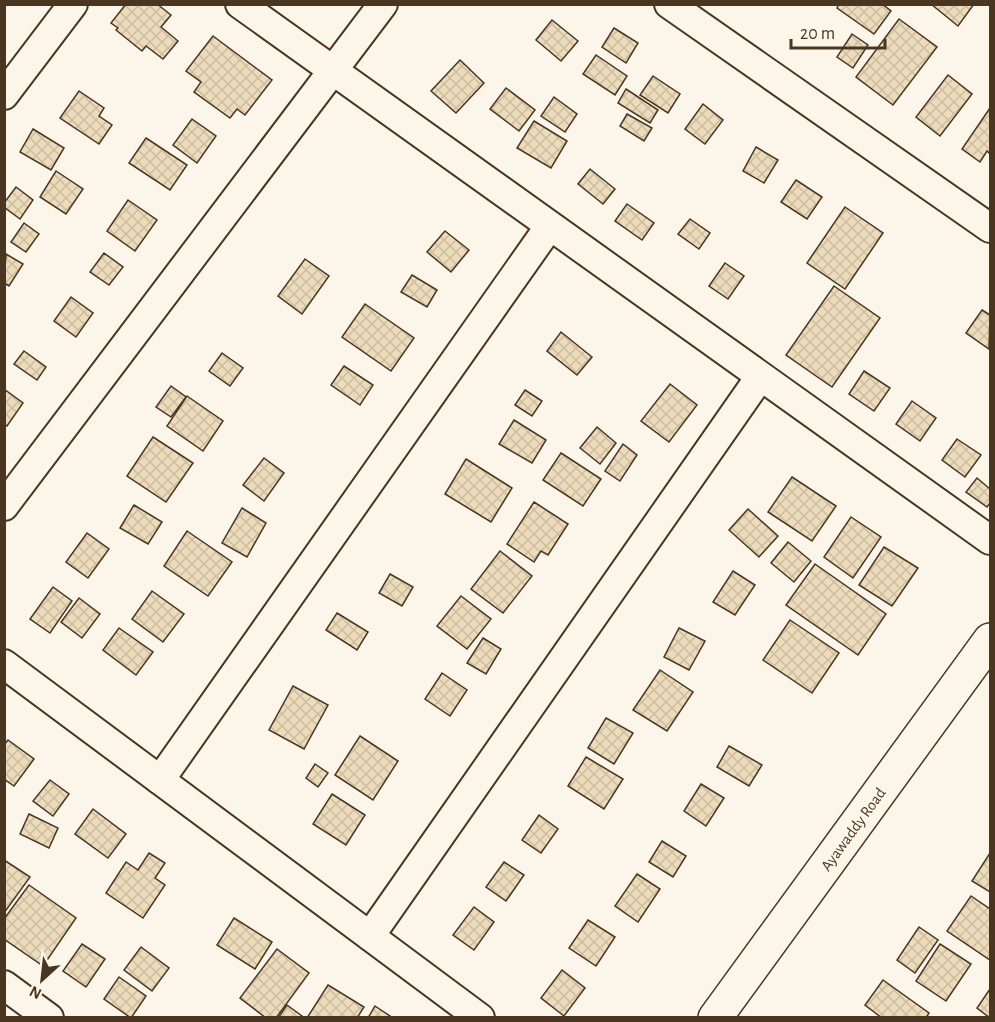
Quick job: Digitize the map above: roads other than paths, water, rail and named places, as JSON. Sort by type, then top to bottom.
[{"type":"street","points":[[4,95],[73,4]]},
{"type":"street","points":[[240,4],[332,72],[990,540]]},
{"type":"street","points":[[4,506],[382,4]]},
{"type":"street","points":[[669,4],[990,228]]},
{"type":"street","points":[[160,780],[549,227]]},
{"type":"street","points":[[370,936],[760,377]]},
{"type":"street","name":"Ayawaddy Road","points":[[715,1017],[990,640]]},
{"type":"street","points":[[4,664],[480,1017]]},
{"type":"street","points":[[4,985],[49,1017]]}]
